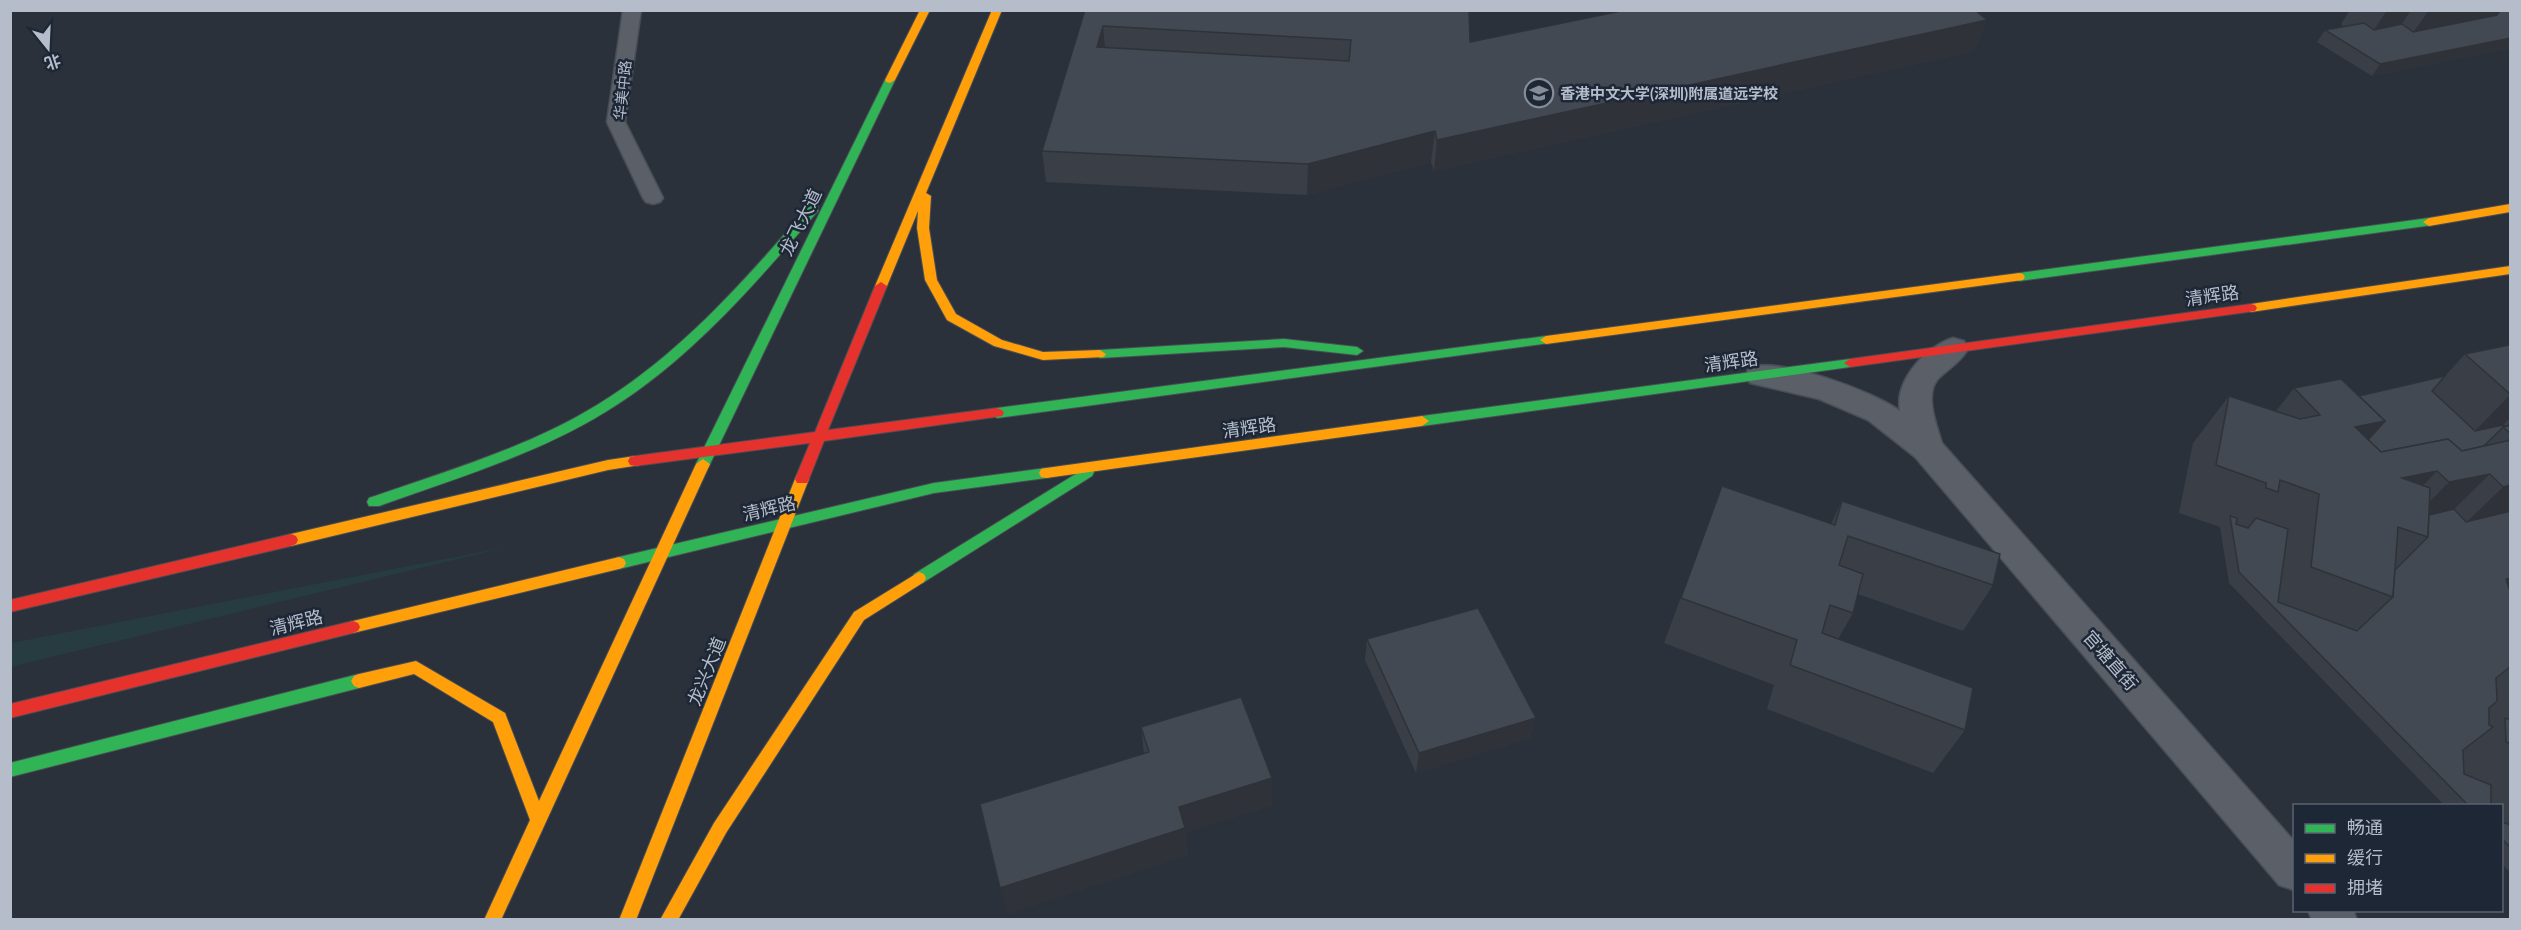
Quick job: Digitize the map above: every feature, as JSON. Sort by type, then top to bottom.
[{"type":"street","name":"龙飞大道","points":[[709,451],[925,10]]},
{"type":"street","points":[[819,435],[997,10]]},
{"type":"street","points":[[357,508],[548,436],[603,407],[652,371],[710,319],[769,260],[845,172]]},
{"type":"street","points":[[926,178],[923,228],[931,280],[951,317],[998,343],[1043,356],[1171,351],[1284,343],[1410,357]]},
{"type":"street","points":[[10,606],[608,465],[819,435],[2403,226],[2511,208]]},
{"type":"street","name":"清辉路","points":[[10,711],[934,488],[2361,293],[2511,270]]},
{"type":"street","name":"官塘直街","points":[[1928,448],[1915,407],[1921,377],[1953,349]]},
{"type":"street","name":"官塘直街","points":[[1761,375],[1826,389],[1879,412],[1928,448],[2293,869]]},
{"type":"street","name":"龙兴大道","points":[[627,920],[819,435]]},
{"type":"street","points":[[492,920],[709,451]]},
{"type":"street","points":[[668,920],[720,828],[859,616],[1098,466]]},
{"type":"street","points":[[97,585],[336,515]]},
{"type":"street","points":[[10,770],[416,667],[499,718],[538,820]]},
{"type":"lane","name":"华美中路","points":[[632,10],[616,122],[653,198]]},
{"type":"green space","points":[[512,546],[51,657],[11,667],[11,643]]},
{"type":"building","points":[[1085,10],[1469,10],[1470,42],[1626,10],[1975,10],[1987,20],[1437,140],[1435,131],[1308,164],[1042,151]],"holes":[[[1103,26],[1351,40],[1349,61],[1097,47]]]},
{"type":"building","points":[[2500,10],[2511,10],[2511,38],[2380,64],[2325,30],[2364,23],[2374,30],[2402,24],[2413,32],[2497,15]]},
{"type":"building","points":[[2511,346],[2510,394],[2465,354]]},
{"type":"building","points":[[2445,376],[2432,391],[2475,431],[2505,426],[2484,446],[2462,451],[2448,439],[2381,452],[2368,440],[2385,421],[2359,396]]},
{"type":"building","points":[[2341,379],[2385,421],[2355,427],[2381,452],[2448,439],[2462,451],[2511,440],[2511,485],[2503,487],[2490,474],[2449,482],[2437,471],[2402,478],[2430,488],[2428,537],[2398,527],[2393,597],[2311,567],[2319,494],[2280,480],[2278,492],[2266,488],[2266,483],[2216,465],[2229,396],[2300,419],[2320,415],[2294,388]]},
{"type":"building","points":[[2511,425],[2511,434],[2503,427]]},
{"type":"building","points":[[1722,486],[1835,525],[1842,501],[2000,554],[1993,585],[1848,536],[1839,565],[1863,574],[1853,613],[1830,605],[1822,633],[1973,688],[1965,730],[1790,665],[1797,640],[1681,598]]},
{"type":"building","points":[[2454,509],[2466,522],[2511,511],[2511,578],[2506,579],[2511,595],[2511,666],[2496,678],[2497,701],[2489,708],[2489,725],[2493,727],[2463,750],[2464,774],[2491,785],[2491,804],[2467,804],[2239,572],[2230,516],[2237,518],[2236,524],[2248,528],[2256,518],[2288,529],[2278,602],[2357,631],[2393,597],[2395,570],[2428,537],[2429,515]]},
{"type":"building","points":[[1478,608],[1536,718],[1419,753],[1367,639]]},
{"type":"building","points":[[1241,697],[1272,778],[1179,807],[1185,828],[1000,888],[980,804],[1149,752],[1141,727]]},
{"type":"building","points":[[2505,718],[2511,720],[2511,744],[2506,742]]},
{"type":"building","points":[[2503,822],[2511,825],[2511,848],[2503,840]]},
{"type":"traffic: fast","points":[[703,464],[890,80]]},
{"type":"traffic: fast","points":[[374,502],[491,461],[548,437],[602,408],[632,388],[661,366],[715,317],[814,208]]},
{"type":"traffic: fast","points":[[2019,277],[2429,222]]},
{"type":"traffic: fast","points":[[997,413],[1546,340]]},
{"type":"traffic: fast","points":[[1100,354],[1284,343],[1357,351]]},
{"type":"traffic: fast","points":[[1422,421],[1850,363]]},
{"type":"traffic: fast","points":[[919,578],[1087,472]]},
{"type":"traffic: fast","points":[[619,563],[934,488],[1046,473]]},
{"type":"traffic: fast","points":[[10,770],[359,681]]},
{"type":"traffic: slow","points":[[890,80],[925,10]]},
{"type":"traffic: slow","points":[[881,286],[997,10]]},
{"type":"traffic: slow","points":[[925,196],[923,228],[931,280],[951,317],[998,343],[1043,356],[1100,354]]},
{"type":"traffic: slow","points":[[2429,222],[2510,208]]},
{"type":"traffic: slow","points":[[2251,308],[2510,270]]},
{"type":"traffic: slow","points":[[1546,340],[2019,277]]},
{"type":"traffic: slow","points":[[1046,473],[1422,421]]},
{"type":"traffic: slow","points":[[291,540],[608,465],[635,461]]},
{"type":"traffic: slow","points":[[492,920],[703,464]]},
{"type":"traffic: slow","points":[[627,920],[802,479]]},
{"type":"traffic: slow","points":[[353,627],[619,563]]},
{"type":"traffic: slow","points":[[668,920],[720,828],[859,616],[919,578]]},
{"type":"traffic: slow","points":[[359,681],[416,667],[499,718],[538,820]]},
{"type":"traffic: jam","points":[[802,479],[881,286]]},
{"type":"traffic: jam","points":[[1850,363],[2251,308]]},
{"type":"traffic: jam","points":[[635,461],[997,413]]},
{"type":"traffic: jam","points":[[10,606],[291,540]]},
{"type":"traffic: jam","points":[[10,711],[353,627]]},
{"type":"place","name":"香港中文大学(深圳)附属道远学校","points":[[1539,93]]}]
